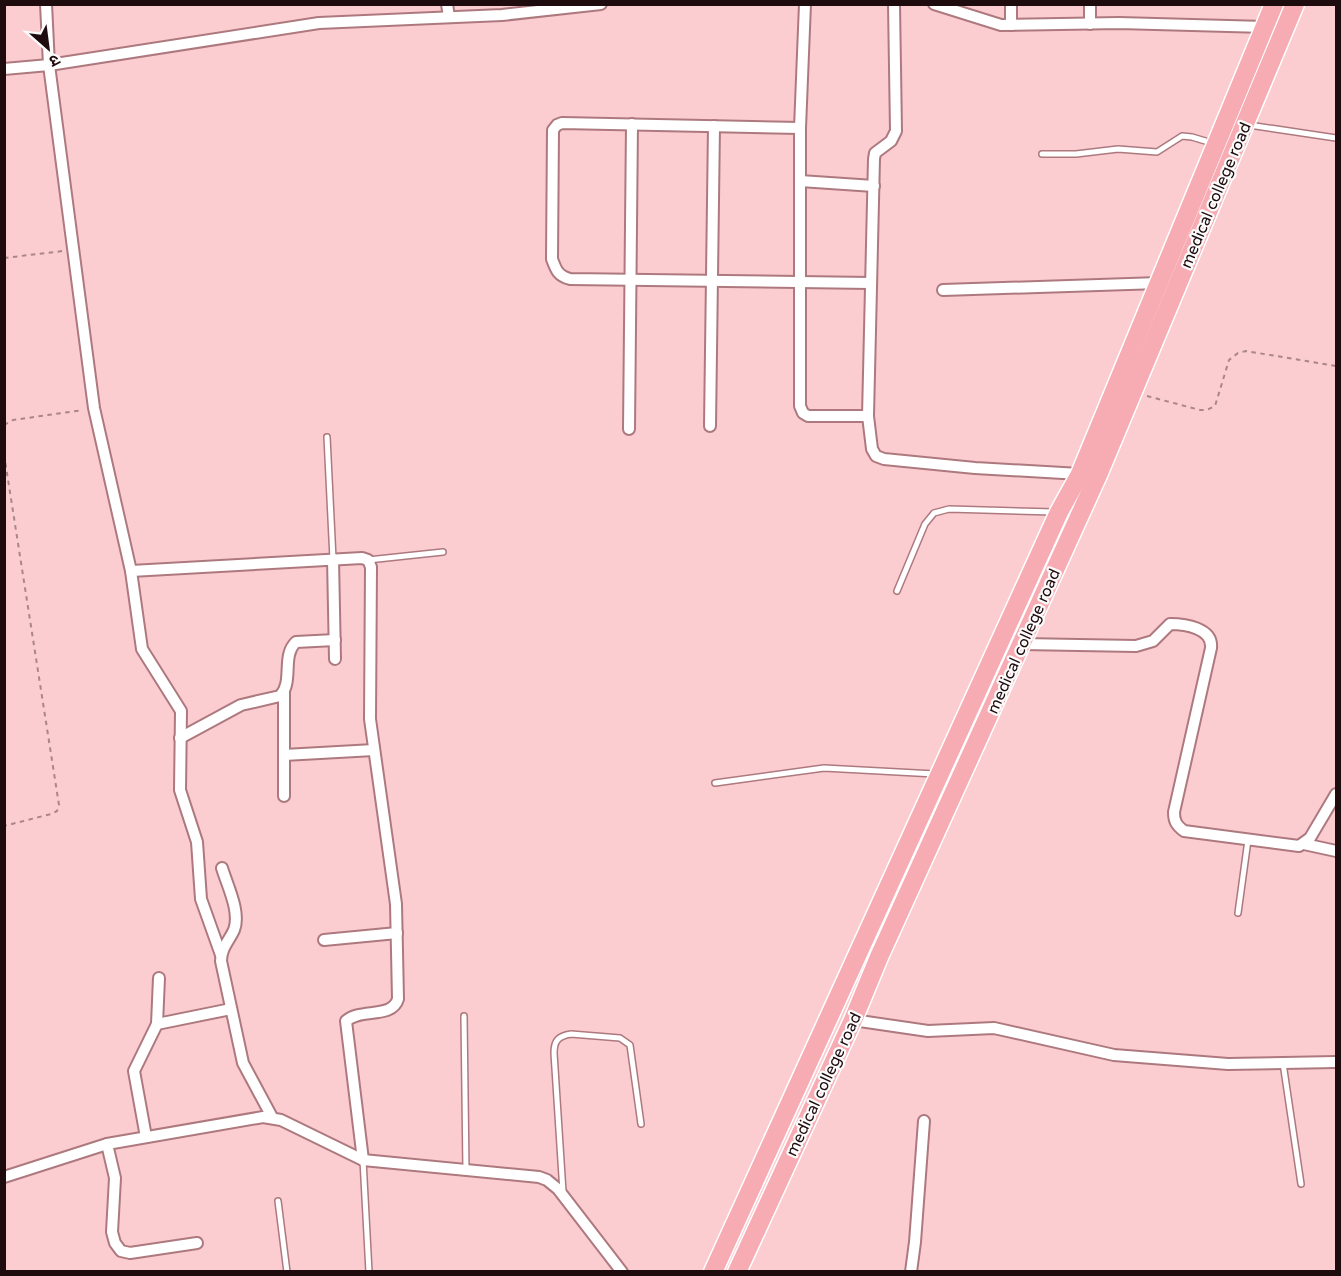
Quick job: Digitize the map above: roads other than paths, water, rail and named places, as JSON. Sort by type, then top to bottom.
[{"type":"highway","points":[[713,1272],[1059,512],[1080,474],[1103,441],[1159,283],[1274,4]]},
{"type":"highway","name":"medical college road","points":[[737,1272],[1022,644],[1103,441],[1133,392],[1295,4]]},
{"type":"street","points":[[46,4],[50,65],[94,408],[131,571],[142,649],[180,711],[180,790],[197,842],[201,899],[221,955],[243,1063],[272,1118]]},
{"type":"street","points":[[447,4],[449,17]]},
{"type":"street","points":[[4,69],[50,65],[319,23],[502,15],[601,4]]},
{"type":"street","points":[[805,4],[800,128],[800,406],[803,413],[808,416],[868,416]]},
{"type":"street","points":[[894,4],[896,131],[891,141],[875,153],[868,416],[872,449],[876,456],[884,459],[975,468],[1080,474]]},
{"type":"street","points":[[934,4],[1002,25],[1265,27]]},
{"type":"street","points":[[1011,4],[1011,25]]},
{"type":"street","points":[[1090,4],[1090,24]]},
{"type":"street","points":[[800,128],[562,123],[557,125],[553,130],[552,259],[556,271],[561,277],[570,279],[871,283]]},
{"type":"street","points":[[629,429],[632,124]]},
{"type":"street","points":[[710,426],[714,126]]},
{"type":"street","points":[[800,181],[874,186]]},
{"type":"street","points":[[943,290],[1159,283]]},
{"type":"street","points":[[131,571],[362,558],[368,560],[371,567],[370,711],[396,904],[397,933],[396,1004],[391,1009],[356,1014],[346,1021],[363,1160]]},
{"type":"street","points":[[333,559],[335,659]]},
{"type":"street","points":[[1022,644],[1136,646],[1153,641],[1170,624],[1204,631],[1209,636],[1212,648],[1174,820],[1184,831],[1291,846],[1304,844],[1336,851]]},
{"type":"street","points":[[284,796],[284,693],[290,651],[293,645],[302,641],[335,640]]},
{"type":"street","points":[[180,738],[241,705],[280,696],[284,693]]},
{"type":"street","points":[[284,754],[374,750]]},
{"type":"street","points":[[1304,844],[1310,838],[1336,794]]},
{"type":"street","points":[[221,955],[236,922],[236,914],[222,868]]},
{"type":"street","points":[[324,940],[397,933]]},
{"type":"street","points":[[146,1137],[134,1071],[157,1024],[159,978]]},
{"type":"street","points":[[157,1024],[231,1009]]},
{"type":"street","points":[[853,1020],[928,1031],[994,1028],[1114,1056],[1228,1064],[1336,1062]]},
{"type":"street","points":[[4,1177],[107,1144],[263,1117],[272,1118],[281,1120],[363,1160],[539,1177],[553,1184],[563,1195],[622,1272]]},
{"type":"street","points":[[911,1272],[924,1121]]},
{"type":"street","points":[[107,1144],[115,1178],[112,1233],[121,1251],[130,1253],[197,1243]]},
{"type":"lane","points":[[1245,124],[1336,138]]},
{"type":"lane","points":[[1042,154],[1076,154],[1119,149],[1157,152],[1182,136],[1217,144]]},
{"type":"lane","points":[[327,437],[333,559]]},
{"type":"lane","points":[[897,591],[925,524],[934,513],[949,509],[1059,512]]},
{"type":"lane","points":[[368,560],[442,552]]},
{"type":"lane","points":[[715,783],[824,768],[939,775]]},
{"type":"lane","points":[[1238,913],[1248,840]]},
{"type":"lane","points":[[464,1016],[466,1170]]},
{"type":"lane","points":[[563,1195],[554,1045],[557,1039],[571,1034],[620,1038],[630,1045],[641,1124]]},
{"type":"lane","points":[[1283,1063],[1301,1184]]},
{"type":"lane","points":[[363,1160],[369,1272]]},
{"type":"lane","points":[[278,1201],[287,1272]]}]
